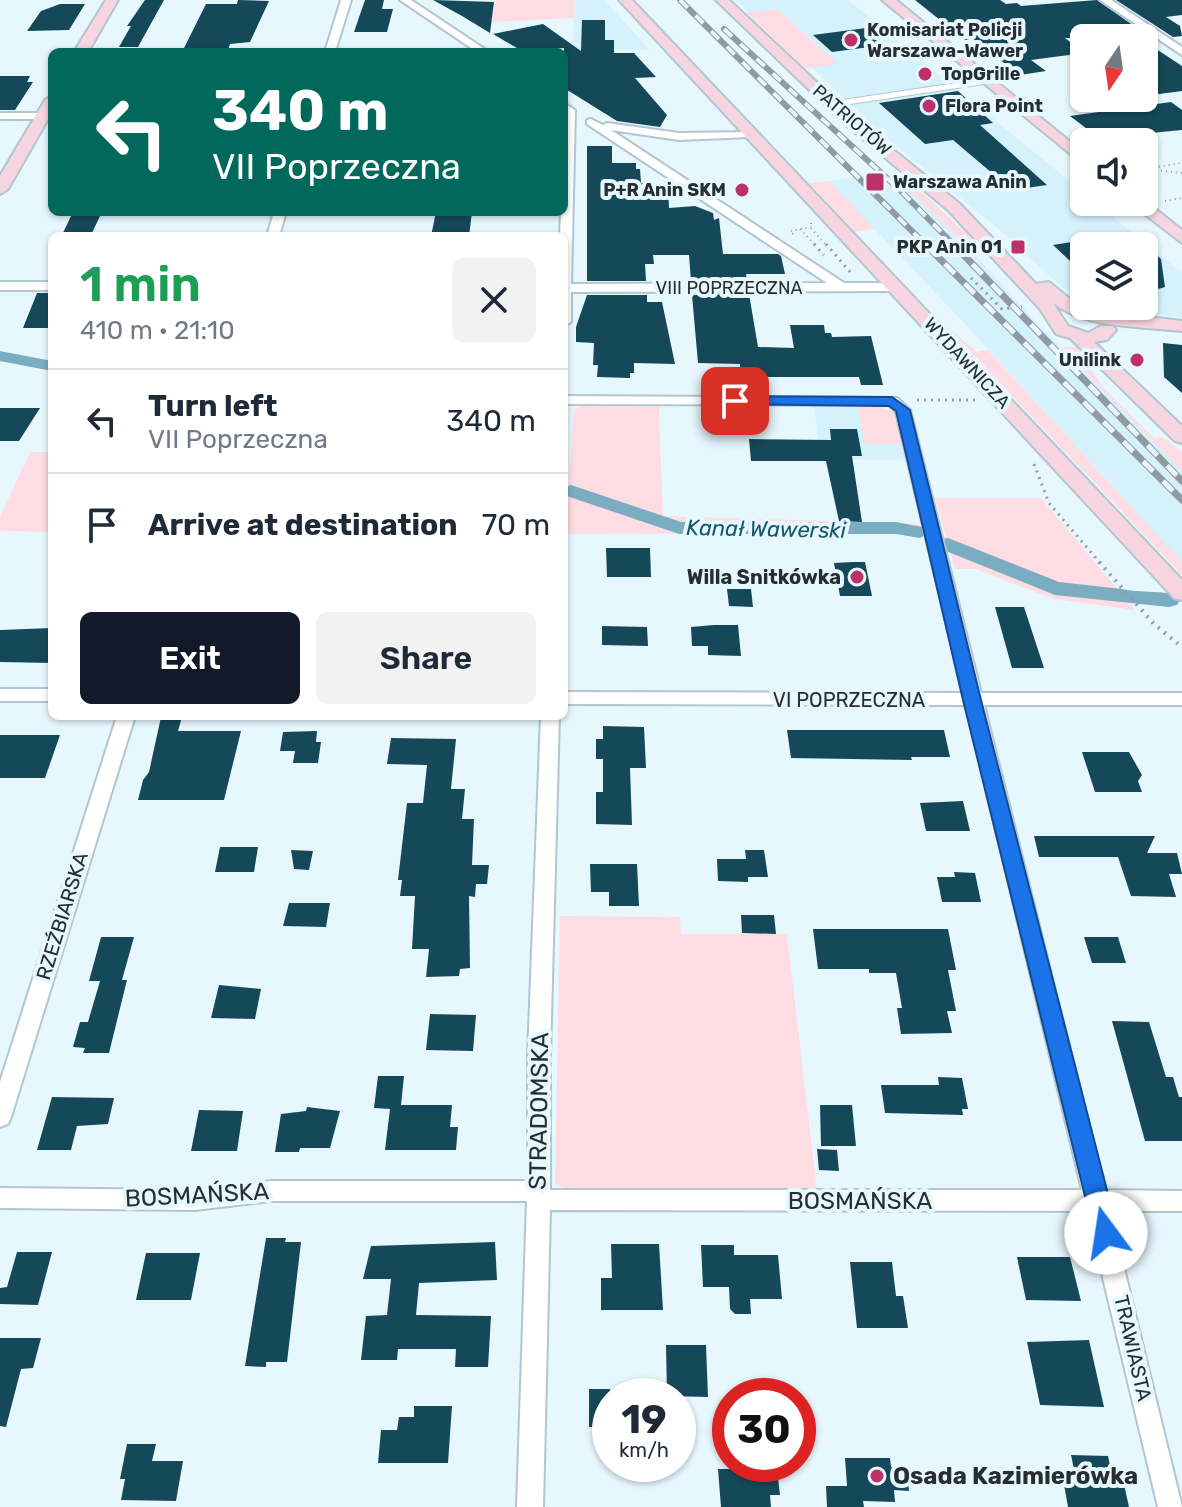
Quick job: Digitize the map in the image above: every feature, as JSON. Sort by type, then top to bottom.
[{"type":"main road","points":[[83,48],[112,0]]},
{"type":"main road","name":"WYDAWNICZA","points":[[625,0],[1182,593]]},
{"type":"main road","name":"PATRIOTÓW","points":[[722,0],[833,104],[954,207],[1059,320],[1062,330],[1078,337],[1182,434]]},
{"type":"main road","points":[[888,0],[1070,149]]},
{"type":"main road","points":[[0,189],[47,116]]},
{"type":"main road","points":[[1154,216],[1182,238]]},
{"type":"main road","name":"PATRIOTÓW","points":[[984,238],[1070,305]]},
{"type":"main road","points":[[1059,320],[1070,316]]},
{"type":"main road","points":[[1099,320],[1107,324],[1115,355],[1182,434]]},
{"type":"main road","points":[[1120,320],[1182,333]]},
{"type":"main road","points":[[1078,337],[1094,338],[1107,332],[1153,326],[1182,326]]},
{"type":"street","points":[[331,48],[346,0]]},
{"type":"street","points":[[405,0],[478,48]]},
{"type":"street","points":[[1105,0],[1182,52]]},
{"type":"street","points":[[568,113],[591,122],[664,135],[716,137],[751,134]]},
{"type":"street","points":[[0,116],[47,116]]},
{"type":"street","points":[[591,122],[842,288]]},
{"type":"street","points":[[0,286],[48,286]]},
{"type":"street","name":"VIII POPRZECZNA","points":[[568,288],[895,287]]},
{"type":"street","points":[[568,400],[892,401]]},
{"type":"street","name":"TRAWIASTA","points":[[892,401],[903,410],[972,700],[1099,1202],[1171,1507]]},
{"type":"street","points":[[0,695],[48,695]]},
{"type":"street","name":"VI POPRZECZNA","points":[[568,698],[1182,699]]},
{"type":"street","name":"RZEŹBIARSKA","points":[[0,1117],[125,720]]},
{"type":"street","name":"STRADOMSKA","points":[[530,1507],[550,720]]},
{"type":"street","name":"BOSMAŃSKA","points":[[0,1198],[195,1200],[271,1191],[1182,1201]]},
{"type":"lane","points":[[833,104],[987,81]]},
{"type":"path","points":[[1158,167],[1182,163]]},
{"type":"path","points":[[1158,170],[1182,173]]},
{"type":"path","points":[[797,238],[790,231],[811,225],[855,278]]},
{"type":"path","points":[[800,229],[826,257]]},
{"type":"path","points":[[971,278],[1002,309],[1021,306]]},
{"type":"path","points":[[892,401],[975,400]]},
{"type":"path","points":[[1034,463],[1049,503],[1138,606],[1182,647]]},
{"type":"shaded area","points":[[496,0],[575,0],[574,18],[492,22]]},
{"type":"shaded area","points":[[575,0],[604,0],[650,50],[572,50]]},
{"type":"shaded area","points":[[735,0],[848,0],[1070,182],[1070,216],[1112,216],[1132,232],[1070,232],[1068,292],[1024,250],[887,138],[811,67],[837,63],[777,9],[749,13]]},
{"type":"shaded area","points":[[777,9],[838,64],[805,68],[747,13]]},
{"type":"shaded area","points":[[899,171],[989,254],[976,256],[891,172]]},
{"type":"shaded area","points":[[891,172],[1182,471],[1182,562],[966,325],[829,181]]},
{"type":"shaded area","points":[[829,181],[875,229],[855,232],[809,183]]},
{"type":"shaded area","points":[[1158,253],[1182,273],[1182,318],[1158,315]]},
{"type":"shaded area","points":[[943,323],[977,352],[988,350],[1182,562],[1182,575]]},
{"type":"shaded area","points":[[1061,347],[1076,347],[1102,386],[1154,438],[1162,437],[1182,452],[1182,471]]},
{"type":"shaded area","points":[[582,406],[659,407],[663,516],[919,524],[922,539],[906,534],[879,533],[568,534],[574,409]]},
{"type":"shaded area","points":[[814,407],[880,407],[894,412],[905,460],[821,459]]},
{"type":"shaded area","points":[[857,407],[880,407],[894,412],[902,444],[865,444]]},
{"type":"shaded area","points":[[30,452],[48,452],[48,532],[0,531],[0,517]]},
{"type":"shaded area","points":[[935,498],[1041,498],[1135,610],[1053,599],[976,569],[955,569]]},
{"type":"shaded area","points":[[560,916],[680,917],[681,934],[787,934],[817,1191],[568,1190],[555,1184]]},
{"type":"building","points":[[145,0],[164,0],[138,47],[119,47],[131,26],[127,26]]},
{"type":"building","points":[[238,0],[269,1],[250,42],[230,44],[229,48],[184,48],[206,4],[237,4]]},
{"type":"building","points":[[365,0],[384,0],[382,9],[393,9],[387,32],[354,32]]},
{"type":"building","points":[[433,0],[494,2],[490,33],[462,16]]},
{"type":"building","points":[[915,0],[1000,0],[1021,6],[1097,0],[1131,24],[1070,24],[1070,38],[1065,38],[1070,42],[1070,55],[1031,60],[1046,71],[1020,75],[973,39],[965,40]]},
{"type":"building","points":[[1116,0],[1182,0],[1182,15],[1166,17],[1180,26],[1182,36],[1173,37],[1158,27],[1158,24],[1153,24]]},
{"type":"building","points":[[60,4],[85,4],[69,30],[27,31],[41,11]]},
{"type":"building","points":[[582,20],[605,20],[605,40],[614,40],[614,53],[634,53],[656,77],[635,78],[667,115],[660,127],[617,121],[568,90],[568,48],[517,48],[493,34],[543,24],[581,51]]},
{"type":"building","name":"Komisariat Policji Warszawa-Wawer","points":[[866,28],[885,45],[832,52],[813,35]]},
{"type":"building","points":[[1158,50],[1182,66],[1182,91],[1158,94]]},
{"type":"building","points":[[0,76],[30,76],[27,82],[33,82],[15,110],[0,110]]},
{"type":"building","points":[[958,91],[993,123],[980,125],[1047,185],[1012,190],[953,140],[925,144],[879,103]]},
{"type":"building","points":[[1171,102],[1182,110],[1182,130],[1158,132],[1158,128],[1086,128],[1070,116],[1099,112],[1158,112],[1158,104]]},
{"type":"building","points":[[587,146],[612,146],[612,163],[636,163],[636,169],[640,169],[641,183],[668,183],[669,208],[695,206],[713,213],[714,220],[719,218],[723,254],[778,254],[785,274],[746,274],[747,280],[691,281],[689,255],[653,255],[654,264],[645,264],[646,281],[587,281]]},
{"type":"building","points":[[71,216],[100,216],[92,232],[63,232]]},
{"type":"building","points":[[435,216],[472,216],[470,232],[432,232]]},
{"type":"building","points":[[1070,242],[1070,261],[1053,245]]},
{"type":"building","points":[[1158,256],[1161,259],[1165,287],[1158,289]]},
{"type":"building","points":[[37,293],[48,293],[48,328],[23,328]]},
{"type":"building","points":[[749,294],[758,347],[794,348],[790,325],[824,325],[825,333],[831,333],[832,337],[871,336],[883,385],[861,385],[859,377],[761,377],[762,382],[740,382],[740,364],[698,363],[692,295]]},
{"type":"building","points":[[587,295],[647,295],[647,302],[662,302],[675,364],[634,363],[634,373],[630,373],[630,378],[597,377],[598,365],[593,365],[594,343],[576,342],[576,327]]},
{"type":"building","points":[[1163,343],[1182,345],[1182,393],[1164,377]]},
{"type":"building","points":[[0,408],[40,408],[19,441],[0,441]]},
{"type":"building","points":[[830,429],[857,429],[862,456],[852,456],[862,522],[839,521],[826,461],[751,461],[749,439],[831,440]]},
{"type":"building","points":[[606,548],[650,548],[651,577],[607,577]]},
{"type":"building","name":"Willa Snitkówka","points":[[865,562],[872,596],[840,596],[834,563]]},
{"type":"building","points":[[727,589],[751,589],[753,607],[729,606]]},
{"type":"building","points":[[995,607],[1024,607],[1044,668],[1012,668]]},
{"type":"building","points":[[738,625],[741,656],[708,655],[708,646],[692,646],[691,627]]},
{"type":"building","points":[[602,626],[647,627],[648,646],[602,645]]},
{"type":"building","points":[[48,628],[48,663],[0,662],[0,630]]},
{"type":"building","points":[[160,720],[181,720],[178,731],[241,731],[224,800],[138,800],[143,780],[149,772]]},
{"type":"building","points":[[603,726],[644,727],[646,768],[630,768],[632,825],[596,824],[596,792],[603,792],[603,759],[596,759],[596,739],[603,739]]},
{"type":"building","points":[[787,730],[944,730],[950,757],[911,757],[912,760],[791,758]]},
{"type":"building","points":[[317,731],[316,742],[321,742],[318,763],[293,763],[295,751],[280,751],[283,732]]},
{"type":"building","points":[[0,735],[60,735],[45,778],[0,778]]},
{"type":"building","points":[[391,738],[456,739],[451,789],[465,789],[462,819],[474,819],[472,865],[489,865],[487,884],[476,884],[475,897],[469,896],[470,968],[460,969],[459,976],[426,977],[429,949],[412,949],[415,896],[400,896],[402,880],[398,880],[407,803],[423,803],[427,765],[387,764]]},
{"type":"building","points":[[1082,752],[1129,752],[1142,775],[1138,781],[1142,792],[1095,792]]},
{"type":"building","points":[[963,801],[970,831],[926,831],[920,803]]},
{"type":"building","points":[[1034,836],[1155,836],[1147,853],[1177,853],[1182,874],[1169,874],[1176,897],[1131,896],[1118,857],[1039,857]]},
{"type":"building","points":[[220,847],[258,847],[254,872],[215,872]]},
{"type":"building","points":[[291,850],[313,851],[309,870],[294,869]]},
{"type":"building","points":[[745,850],[764,850],[768,877],[748,877],[748,882],[718,881],[717,859],[746,859]]},
{"type":"building","points":[[590,864],[637,864],[639,906],[609,906],[609,892],[591,892]]},
{"type":"building","points":[[954,872],[975,873],[981,902],[942,902],[937,877],[955,877]]},
{"type":"building","points":[[289,903],[330,903],[326,927],[283,926]]},
{"type":"building","points":[[741,915],[774,915],[776,934],[742,933]]},
{"type":"building","points":[[813,929],[948,929],[956,970],[948,970],[956,1011],[947,1011],[952,1033],[901,1034],[897,1008],[902,1008],[896,973],[869,973],[869,969],[818,969]]},
{"type":"building","points":[[101,937],[134,937],[122,980],[127,980],[109,1053],[83,1053],[85,1048],[73,1047],[80,1022],[88,1022],[100,981],[89,981]]},
{"type":"building","points":[[1084,937],[1118,937],[1126,963],[1092,963]]},
{"type":"building","points":[[219,985],[261,989],[255,1019],[211,1018]]},
{"type":"building","points":[[430,1014],[476,1015],[473,1051],[426,1050]]},
{"type":"building","points":[[1112,1021],[1149,1022],[1166,1077],[1173,1077],[1179,1097],[1182,1097],[1182,1141],[1145,1141]]},
{"type":"building","points":[[378,1076],[404,1076],[401,1105],[452,1105],[450,1127],[458,1127],[456,1150],[385,1150],[390,1109],[374,1108]]},
{"type":"building","points":[[938,1077],[962,1078],[968,1109],[962,1109],[963,1115],[885,1113],[881,1085],[939,1085]]},
{"type":"building","points":[[52,1097],[114,1098],[108,1124],[77,1126],[71,1150],[37,1150]]},
{"type":"building","points":[[820,1105],[852,1105],[856,1146],[821,1146]]},
{"type":"building","points":[[307,1107],[340,1111],[330,1148],[275,1152],[281,1114],[306,1111]]},
{"type":"building","points":[[199,1110],[243,1111],[237,1151],[191,1151]]},
{"type":"building","points":[[817,1149],[837,1150],[839,1171],[819,1170]]},
{"type":"building","points":[[266,1238],[301,1242],[287,1362],[266,1362],[266,1367],[245,1366]]},
{"type":"building","points":[[495,1242],[497,1280],[419,1283],[416,1315],[491,1316],[488,1367],[455,1367],[456,1349],[398,1349],[397,1360],[361,1360],[366,1316],[387,1315],[391,1279],[363,1279],[371,1246]]},
{"type":"building","points":[[611,1244],[659,1244],[663,1310],[601,1310],[601,1278],[612,1278]]},
{"type":"building","points":[[701,1245],[734,1245],[734,1255],[778,1255],[782,1299],[750,1299],[751,1314],[735,1314],[730,1309],[729,1287],[703,1287]]},
{"type":"building","points":[[17,1252],[52,1252],[38,1305],[0,1304],[0,1288],[7,1287]]},
{"type":"building","points":[[146,1253],[200,1253],[191,1300],[136,1300]]},
{"type":"building","points":[[1017,1257],[1070,1257],[1081,1301],[1026,1300]]},
{"type":"building","points":[[850,1262],[892,1262],[896,1296],[903,1296],[908,1328],[857,1328]]},
{"type":"building","points":[[0,1338],[41,1338],[33,1368],[21,1369],[6,1427],[0,1426]]},
{"type":"building","points":[[1089,1340],[1104,1407],[1040,1405],[1027,1342]]},
{"type":"building","points":[[666,1345],[706,1345],[708,1397],[696,1397],[696,1378],[667,1378]]},
{"type":"building","points":[[589,1389],[592,1389],[592,1427],[589,1427]]},
{"type":"building","points":[[414,1406],[452,1406],[448,1463],[378,1463],[381,1430],[397,1430],[399,1417],[414,1417]]},
{"type":"building","points":[[127,1444],[156,1444],[152,1461],[183,1461],[176,1501],[121,1500],[125,1479],[120,1479]]},
{"type":"building","points":[[1071,1455],[1108,1456],[1113,1480],[1123,1480],[1129,1507],[1068,1507],[1063,1479],[1076,1479]]},
{"type":"building","name":"Osada Kazimierówka","points":[[845,1458],[890,1458],[891,1467],[906,1467],[909,1491],[894,1490],[895,1502],[863,1501],[864,1507],[827,1507],[826,1486],[847,1486]]},
{"type":"building","points":[[719,1482],[778,1482],[780,1495],[770,1495],[771,1507],[721,1507]]},
{"type":"waterway","name":"Kanał Wawerski","points":[[0,356],[48,365]]},
{"type":"waterway","name":"Kanał Wawerski","points":[[571,491],[679,528],[896,528],[920,532]]},
{"type":"waterway","name":"Kanał Wawerski","points":[[948,544],[1055,588],[1122,596]]},
{"type":"waterway","name":"Kanał Wawerski","points":[[1139,598],[1169,600]]},
{"type":"railway","points":[[680,0],[927,246]]},
{"type":"railway","points":[[724,29],[901,191],[955,246]]},
{"type":"railway","points":[[925,244],[1182,500]]},
{"type":"railway","points":[[953,244],[1182,481]]},
{"type":"place","name":"Komisariat Policji Warszawa-Wawer","points":[[851,40]]},
{"type":"place","name":"TopGrille","points":[[925,74]]},
{"type":"place","name":"Flora Point","points":[[929,106]]},
{"type":"place","name":"Warszawa Anin","points":[[875,182]]},
{"type":"place","name":"P+R Anin SKM","points":[[742,190]]},
{"type":"place","name":"PKP Anin 01","points":[[1018,247]]},
{"type":"place","name":"Unilink","points":[[1137,360]]},
{"type":"place","name":"Willa Snitkówka","points":[[857,577]]},
{"type":"place","name":"Osada Kazimierówka","points":[[877,1476]]},
{"type":"route","points":[[735,401],[892,401],[903,410],[972,700],[1106,1233]]}]
